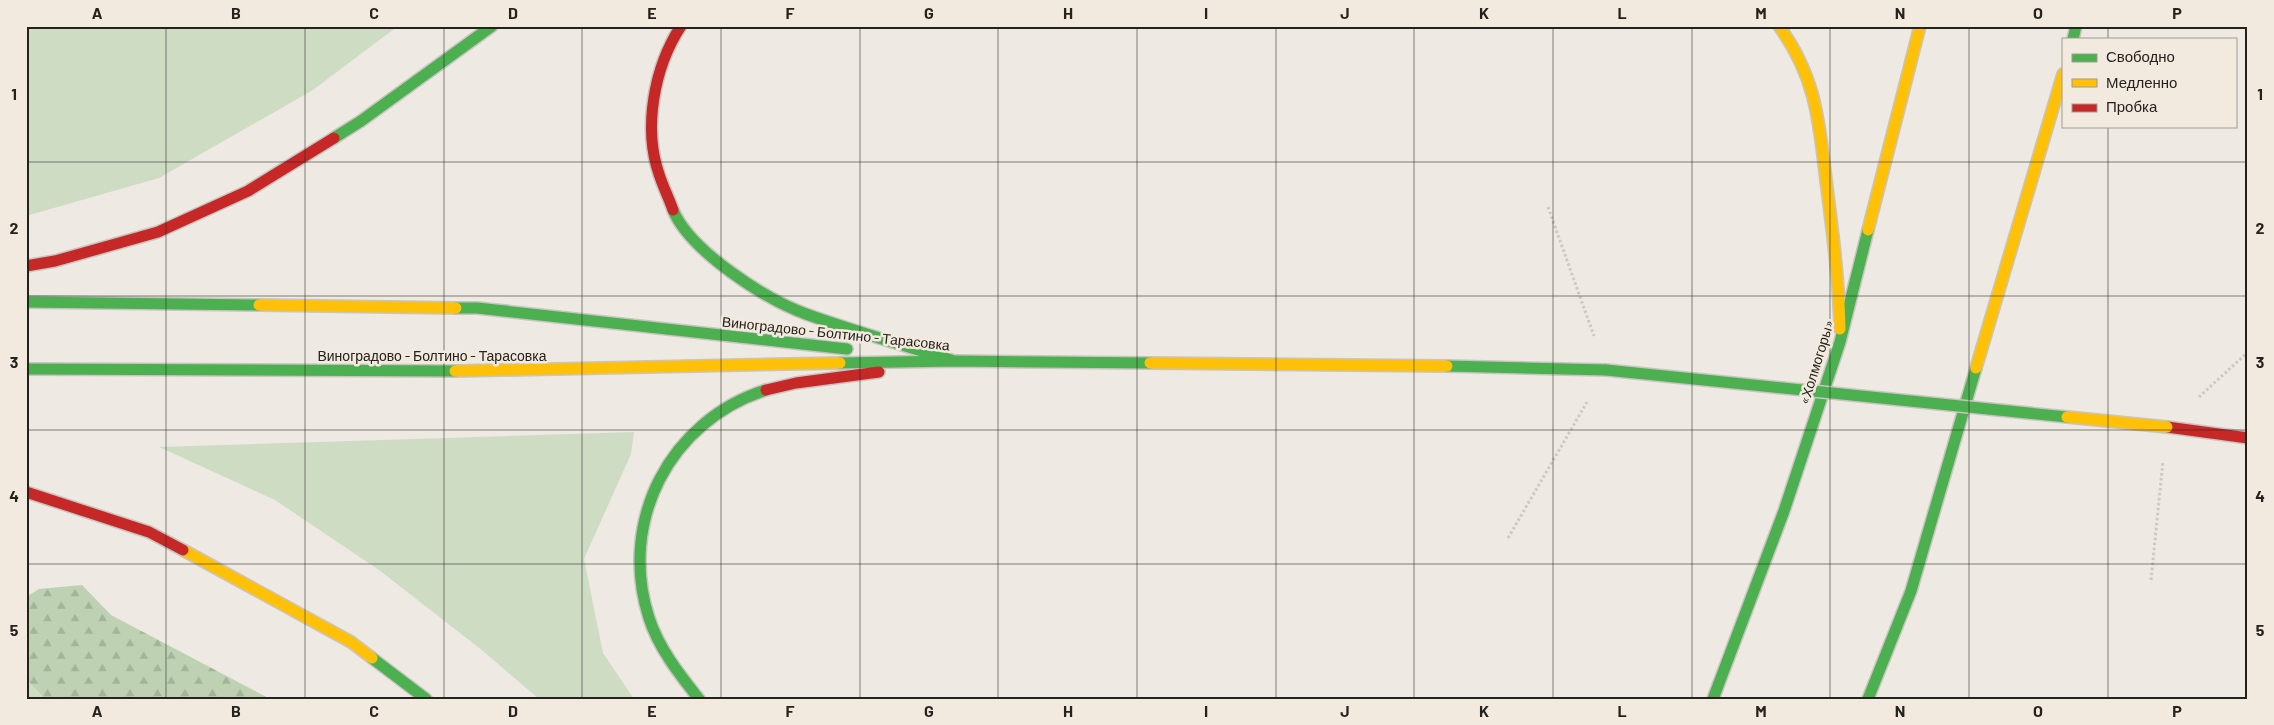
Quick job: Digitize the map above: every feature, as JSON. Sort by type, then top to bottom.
[{"type":"main road","points":[[26,266],[55,261],[158,232],[248,191],[360,121],[492,26]]},
{"type":"main road","points":[[681,26],[676,32],[655,84],[650,130],[658,173],[674,214],[696,244],[725,268],[762,291],[804,312],[955,361]]},
{"type":"main road","points":[[1779,26],[1792,42],[1800,58],[1817,105],[1840,297],[1840,342]]},
{"type":"main road","name":"«Холмогоры»","points":[[1712,699],[1784,511],[1840,342],[1920,26]]},
{"type":"main road","points":[[1868,699],[1911,591],[2062,77]]},
{"type":"main road","name":"Виноградово - Болтино - Тарасовка","points":[[26,302],[477,308],[955,361]]},
{"type":"main road","points":[[699,699],[678,674],[660,644],[648,617],[642,585],[640,547],[646,513],[660,475],[680,445],[709,419],[750,396],[786,386],[955,361],[1487,366],[1606,370],[2167,427],[2248,438]]},
{"type":"main road","name":"Виноградово - Болтино - Тарасовка","points":[[26,369],[491,371],[955,361]]},
{"type":"main road","points":[[26,492],[149,532],[352,642],[426,699]]},
{"type":"main road","points":[[1701,699],[1730,654]]},
{"type":"path","points":[[1508,538],[1606,370],[1548,207]]},
{"type":"path","points":[[2151,580],[2167,427],[2248,352]]},
{"type":"green space","points":[[26,26],[398,26],[313,90],[159,178],[26,216]]},
{"type":"green space","points":[[634,432],[631,454],[584,559],[603,653],[634,699],[539,699],[483,651],[379,570],[275,500],[159,447]]},
{"type":"green space","points":[[82,585],[111,615],[270,699],[45,699],[26,679],[26,597],[39,589]]},
{"type":"green space","points":[[26,679],[45,699],[26,699]]},
{"type":"traffic: fast","points":[[334,138],[361,121],[492,26]]},
{"type":"traffic: fast","points":[[2073,38],[2076,26]]},
{"type":"traffic: fast","points":[[673,210],[682,226],[712,257],[730,272],[770,297],[806,314],[951,360]]},
{"type":"traffic: fast","points":[[1713,699],[1784,511],[1840,342],[1868,230]]},
{"type":"traffic: fast","points":[[26,302],[259,305]]},
{"type":"traffic: fast","points":[[456,308],[477,308],[847,349]]},
{"type":"traffic: fast","points":[[840,363],[955,361],[1150,363]]},
{"type":"traffic: fast","points":[[1447,366],[1606,370]]},
{"type":"traffic: fast","points":[[1868,699],[1911,591],[1976,368]]},
{"type":"traffic: fast","points":[[26,369],[455,371]]},
{"type":"traffic: fast","points":[[1606,370],[2067,417]]},
{"type":"traffic: fast","points":[[699,699],[664,651],[649,618],[641,582],[641,546],[647,512],[660,480],[678,450],[702,425],[732,405],[766,390]]},
{"type":"traffic: fast","points":[[372,658],[426,699]]},
{"type":"traffic: slow","points":[[1779,26],[1802,65],[1815,104],[1819,123],[1833,241],[1840,329]]},
{"type":"traffic: slow","points":[[1868,230],[1920,26]]},
{"type":"traffic: slow","points":[[1976,368],[2062,77]]},
{"type":"traffic: slow","points":[[259,305],[456,308]]},
{"type":"traffic: slow","points":[[455,371],[840,363]]},
{"type":"traffic: slow","points":[[1150,363],[1447,366]]},
{"type":"traffic: slow","points":[[2067,417],[2167,427]]},
{"type":"traffic: slow","points":[[183,550],[351,642],[372,658]]},
{"type":"traffic: jam","points":[[673,210],[654,156],[652,118],[658,79],[664,60],[681,26]]},
{"type":"traffic: jam","points":[[26,266],[55,261],[158,232],[248,191],[334,138]]},
{"type":"traffic: jam","points":[[766,390],[796,383],[879,372]]},
{"type":"traffic: jam","points":[[2167,427],[2248,438]]},
{"type":"traffic: jam","points":[[26,492],[149,532],[183,550]]}]
